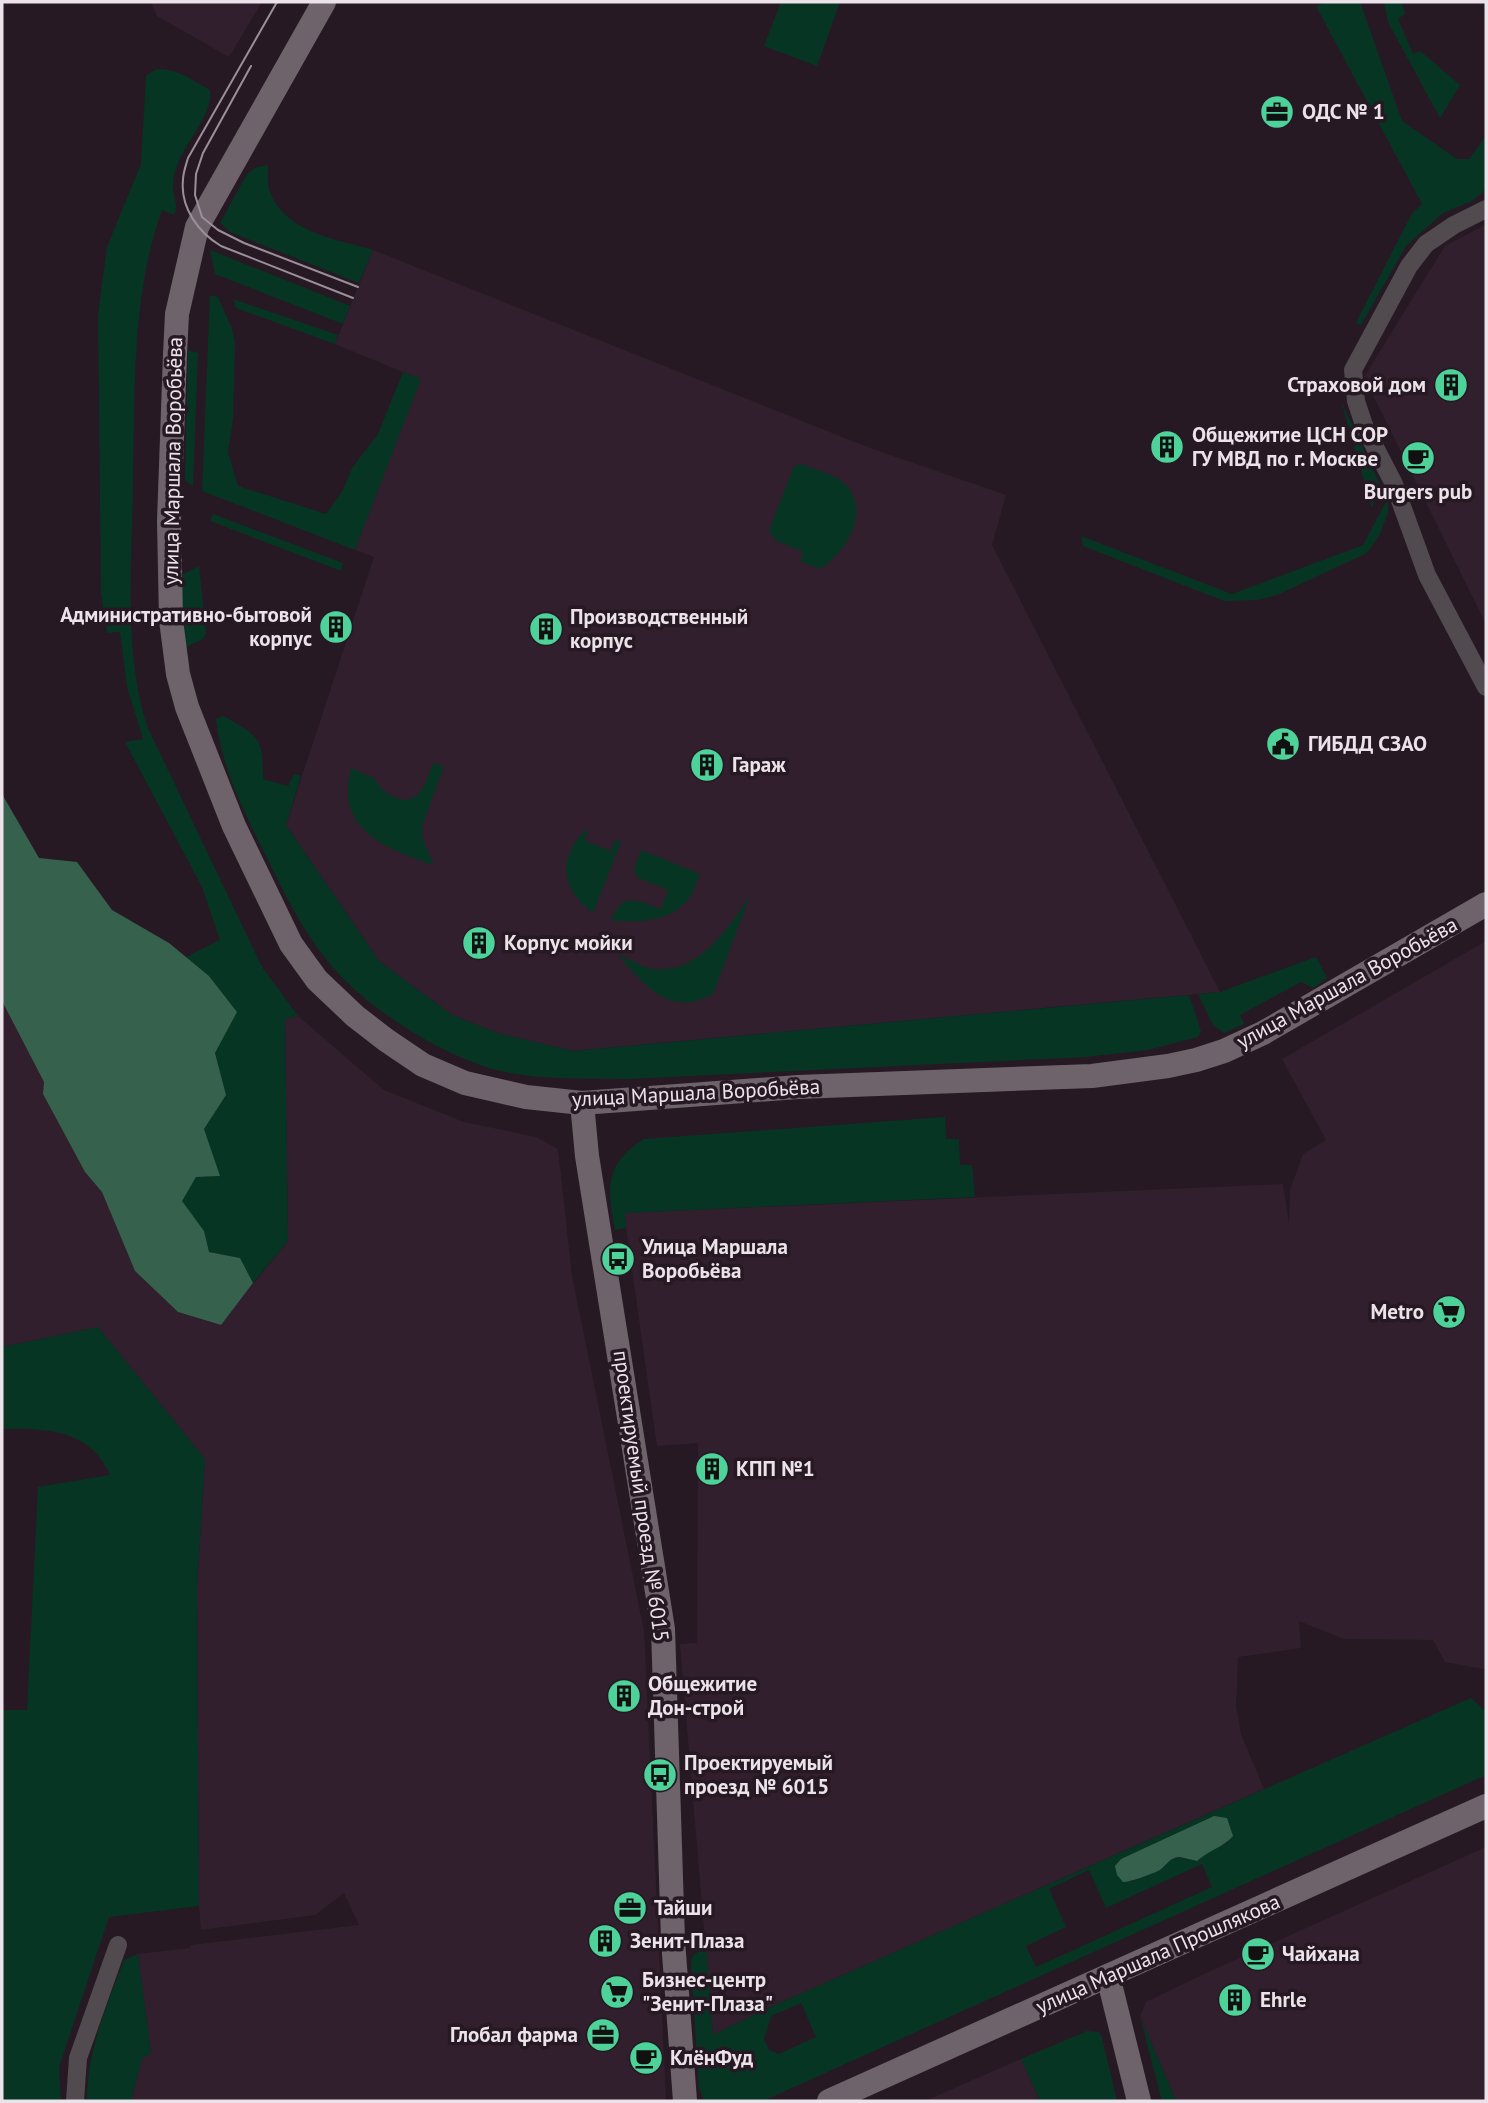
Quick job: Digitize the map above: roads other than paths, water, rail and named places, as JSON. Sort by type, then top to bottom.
[{"type":"street","name":"улица Маршала Воробьёва","points":[[324,2],[197,227],[191,244],[177,314],[169,521],[171,620],[178,674],[187,707],[238,836],[284,932],[317,980],[386,1041],[404,1054],[466,1083],[526,1097],[582,1103],[798,1087],[1091,1076],[1168,1066],[1224,1051],[1253,1038],[1486,904]]},
{"type":"street","points":[[1486,209],[1454,225],[1426,244],[1409,266],[1353,370],[1356,401],[1365,428],[1394,484],[1408,529],[1427,575],[1486,687]]},
{"type":"street","name":"проектируемый проезд № 6015","points":[[582,1103],[587,1156],[663,1629],[673,1940],[684,2101]]},
{"type":"street","name":"улица Маршала Прошлякова","points":[[829,2101],[1486,1806]]},
{"type":"street","points":[[75,2101],[78,2058],[118,1945]]},
{"type":"street","points":[[1108,1976],[1139,2101]]},
{"type":"tram line","points":[[277,2],[188,158],[183,177],[185,200],[199,227],[221,246],[353,298]]},
{"type":"tram line","points":[[251,66],[203,153],[196,174],[195,195],[202,217],[218,230],[244,243],[358,287]]},
{"type":"place","name":"ОДС № 1","points":[[1277,112]]},
{"type":"place","name":"Страховой дом","points":[[1451,385]]},
{"type":"place","name":"Общежитие ЦСН СОР ГУ МВД по г. Москве","points":[[1167,447]]},
{"type":"place","name":"Burgers pub","points":[[1418,458]]},
{"type":"place","name":"Административно-бытовой корпус","points":[[336,627]]},
{"type":"place","name":"Производственный корпус","points":[[546,629]]},
{"type":"place","name":"ГИБДД СЗАО","points":[[1283,744]]},
{"type":"place","name":"Гараж","points":[[707,765]]},
{"type":"place","name":"Корпус мойки","points":[[479,943]]},
{"type":"place","name":"Улица Маршала Воробьёва","points":[[618,1259]]},
{"type":"place","name":"Metro","points":[[1449,1312]]},
{"type":"place","name":"КПП №1","points":[[712,1469]]},
{"type":"place","name":"Общежитие Дон-строй","points":[[624,1696]]},
{"type":"place","name":"Проектируемый проезд № 6015","points":[[660,1775]]},
{"type":"place","name":"Тайши","points":[[630,1908]]},
{"type":"place","name":"Зенит-Плаза","points":[[605,1941]]},
{"type":"place","name":"Чайхана","points":[[1258,1954]]},
{"type":"place","name":"Бизнес-центр \"Зенит-Плаза\"","points":[[617,1992]]},
{"type":"place","name":"Ehrle","points":[[1235,2000]]},
{"type":"place","name":"Глобал фарма","points":[[603,2035]]},
{"type":"place","name":"КлёнФуд","points":[[646,2058]]}]
